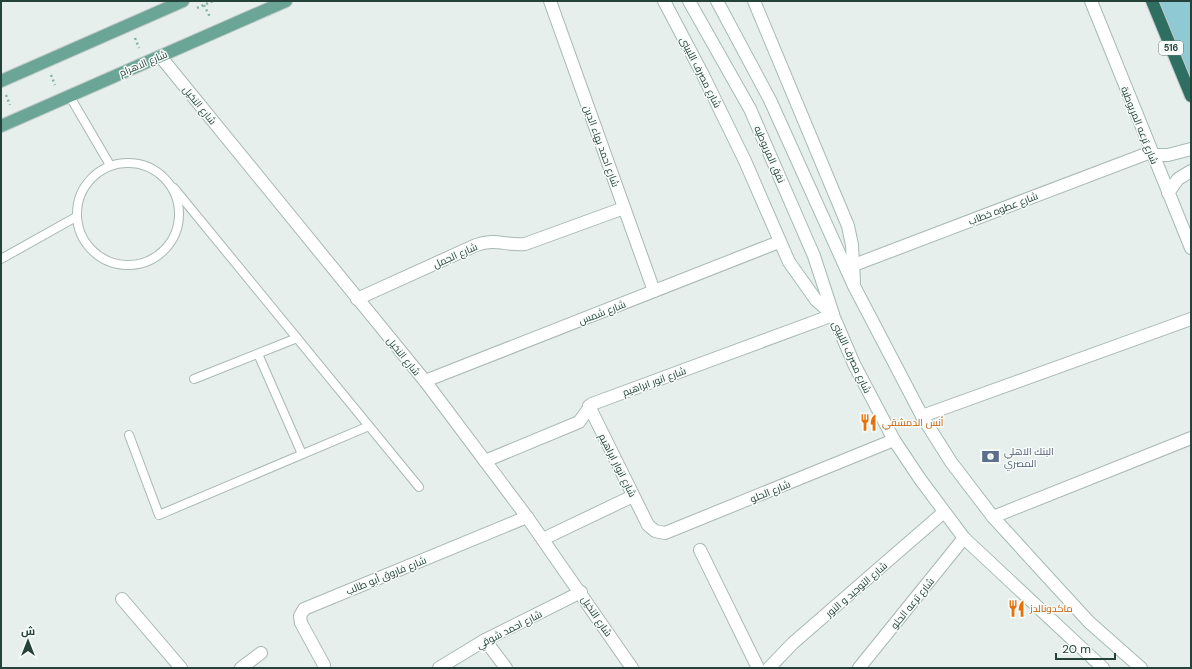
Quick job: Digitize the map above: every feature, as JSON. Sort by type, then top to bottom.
[{"type":"highway","name":"516","points":[[1152,1],[1191,96]]},
{"type":"main road","points":[[2,81],[183,1]]},
{"type":"main road","name":"شارع الاهرام","points":[[1,126],[286,1]]},
{"type":"street","name":"شارع احمد بهاء الدين","points":[[550,1],[654,291]]},
{"type":"street","name":"شارع مصرف اللبينى","points":[[664,1],[745,160],[779,242],[789,262],[816,300],[833,315],[854,364],[894,440],[920,480],[964,538],[1103,668]]},
{"type":"street","name":"نفق المريوطيه","points":[[689,1],[750,108],[814,256],[833,315]]},
{"type":"street","points":[[717,1],[770,100],[854,286],[922,416],[951,462],[993,517],[1089,622],[1141,668]]},
{"type":"street","points":[[754,1],[848,226],[854,265],[854,286]]},
{"type":"street","name":"شارع ترعه المريوطية","points":[[1090,1],[1191,248]]},
{"type":"street","name":"شارع النخيل","points":[[160,56],[425,381],[527,517],[581,592],[632,668]]},
{"type":"street","name":"شارع عطوه خطاب","points":[[854,265],[1152,154],[1168,155],[1191,149]]},
{"type":"street","points":[[1168,193],[1178,180],[1191,171]]},
{"type":"street","name":"شارع الجمل","points":[[357,299],[476,244],[486,241],[496,241],[516,245],[525,244],[624,208]]},
{"type":"street","name":"شارع شمس","points":[[425,381],[779,242]]},
{"type":"street","name":"شارع انور ابراهيم","points":[[589,406],[833,315]]},
{"type":"street","points":[[922,416],[1191,319]]},
{"type":"street","points":[[485,461],[579,422],[589,406]]},
{"type":"street","name":"شارع انوار ابراهيم","points":[[589,406],[648,525]]},
{"type":"street","points":[[993,517],[1191,438]]},
{"type":"street","name":"شارع الحلو","points":[[648,525],[655,531],[665,533],[675,531],[894,440]]},
{"type":"street","points":[[542,539],[633,496]]},
{"type":"street","name":"شارع التوحيد و النور","points":[[769,668],[794,643],[944,512]]},
{"type":"street","name":"شارع فاروق أبو طالب","points":[[324,665],[301,623],[300,616],[304,609],[527,517]]},
{"type":"street","name":"شارع ترعه الحلو","points":[[859,668],[964,538]]},
{"type":"street","points":[[700,550],[758,668]]},
{"type":"street","name":"شارع احمد شوقي","points":[[439,668],[485,640],[581,592]]},
{"type":"street","points":[[122,599],[181,668]]},
{"type":"street","points":[[485,640],[506,668]]},
{"type":"street","points":[[241,668],[261,653]]},
{"type":"lane","points":[[69,96],[110,165]]},
{"type":"lane","points":[[174,188],[180,212],[178,225],[174,238],[166,249],[156,257],[144,263],[131,265],[117,264],[105,260],[94,252],[85,242],[79,230],[76,217],[79,196],[91,177],[110,165],[133,162],[156,170],[174,188],[419,487]]},
{"type":"lane","points":[[1,259],[76,217]]},
{"type":"lane","points":[[194,379],[297,338]]},
{"type":"lane","points":[[258,354],[302,454]]},
{"type":"lane","points":[[129,435],[159,515],[369,426]]},
{"type":"path","points":[[204,5],[213,23]]},
{"type":"path","points":[[129,25],[144,63]]},
{"type":"path","points":[[50,73],[57,90]]},
{"type":"path","points":[[2,81],[14,120]]},
{"type":"water","points":[[1147,1],[1191,1],[1191,105]]},
{"type":"place","name":"أنس الدمشقي","points":[[869,422]]},
{"type":"place","name":"البنك الاهلي المصري","points":[[991,457]]},
{"type":"place","name":"ماكدونالدز","points":[[1017,608]]}]
